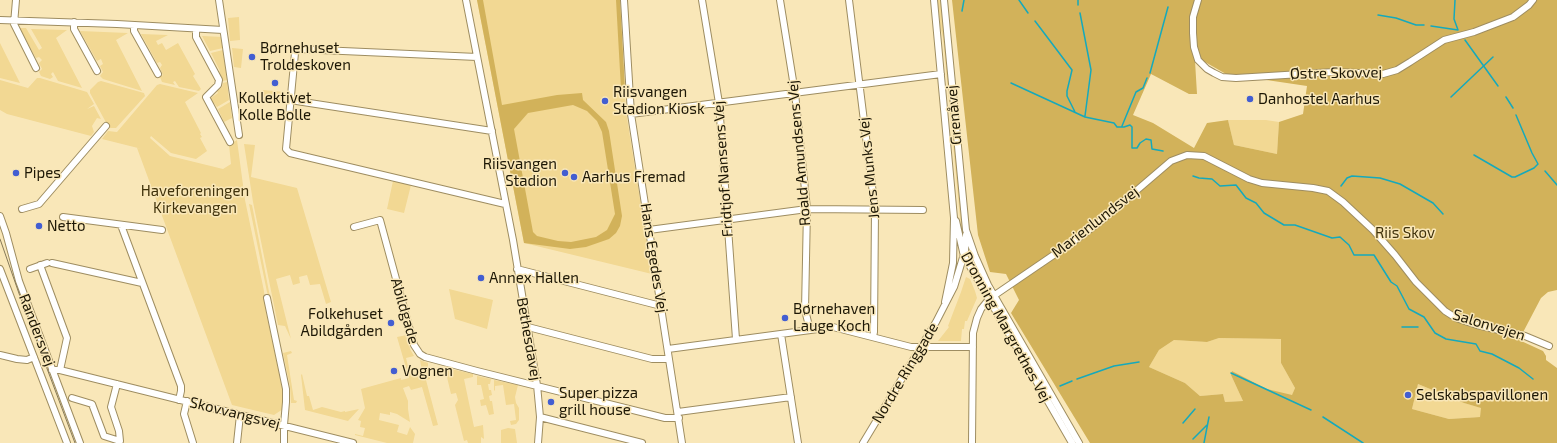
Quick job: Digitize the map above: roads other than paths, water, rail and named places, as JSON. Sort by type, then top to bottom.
[{"type":"street","points":[[16,0],[14,24],[36,68]]},
{"type":"street","points":[[219,0],[239,135]]},
{"type":"street","name":"Bethesdavej","points":[[466,0],[492,131],[538,385],[540,417],[538,443]]},
{"type":"street","name":"Hans Egedes Vej","points":[[624,0],[631,114],[682,443]]},
{"type":"street","name":"Fridtjof Nansens Vej","points":[[702,0],[719,103],[736,340]]},
{"type":"street","name":"Roald Amundsens Vej","points":[[780,0],[795,93],[807,209],[805,310],[810,330]]},
{"type":"street","name":"Jens Munks Vej","points":[[848,0],[875,210],[873,336]]},
{"type":"street","name":"Grenåvej","points":[[934,0],[953,206]]},
{"type":"street","name":"Grenåvej","points":[[944,0],[966,230]]},
{"type":"street","name":"Østre Skovvej","points":[[1198,0],[1193,17],[1194,47],[1198,60],[1214,74],[1222,77],[1236,78],[1334,72],[1383,74],[1397,70],[1444,40],[1474,32],[1513,17],[1529,5],[1533,0]]},
{"type":"street","points":[[0,20],[74,22],[223,30]]},
{"type":"street","points":[[74,22],[74,29],[97,71]]},
{"type":"street","points":[[134,25],[134,31],[158,74]]},
{"type":"street","points":[[196,29],[196,37],[219,80],[218,86],[206,96],[230,142]]},
{"type":"street","points":[[477,57],[301,48],[296,49],[286,151],[505,204]]},
{"type":"street","points":[[631,114],[941,74]]},
{"type":"street","points":[[290,100],[492,131]]},
{"type":"street","points":[[22,209],[39,204],[106,126]]},
{"type":"street","name":"Marienlundsvej","points":[[991,298],[1092,228],[1171,161],[1181,156],[1198,155]]},
{"type":"street","name":"Salonvejen","points":[[1198,155],[1204,156],[1249,179],[1262,183],[1328,191],[1343,202],[1373,230],[1416,282],[1444,311],[1456,318],[1525,336],[1548,346]]},
{"type":"street","name":"Nordre Ringgade","points":[[945,302],[953,264],[953,206]]},
{"type":"street","name":"Dronning Margrethes Vej","points":[[953,206],[964,256],[1078,443]]},
{"type":"street","points":[[649,230],[807,209],[923,210]]},
{"type":"street","name":"Randersvej","points":[[0,216],[19,281],[80,443]]},
{"type":"street","points":[[63,217],[162,230]]},
{"type":"street","name":"Abildgade","points":[[354,227],[380,220],[414,345],[420,354],[439,361],[538,385]]},
{"type":"street","points":[[121,225],[180,386],[181,391],[179,400]]},
{"type":"street","name":"Nordre Ringgade","points":[[863,443],[936,322],[954,287],[964,256],[966,230]]},
{"type":"street","name":"Dronning Margrethes Vej","points":[[966,230],[991,298],[1072,443]]},
{"type":"street","points":[[30,269],[50,263],[142,283]]},
{"type":"street","points":[[40,265],[67,338],[60,370]]},
{"type":"street","points":[[960,268],[964,265],[970,266]]},
{"type":"street","name":"Randersvej","points":[[0,269],[66,443]]},
{"type":"street","points":[[517,269],[661,306]]},
{"type":"street","points":[[267,298],[286,389],[284,443]]},
{"type":"street","points":[[972,443],[973,334],[977,318],[991,298]]},
{"type":"street","points":[[668,348],[833,327],[911,346],[973,347]]},
{"type":"street","points":[[528,328],[652,359],[669,359]]},
{"type":"street","points":[[781,334],[798,443]]},
{"type":"street","points":[[0,355],[27,360],[34,357]]},
{"type":"street","name":"Skovvangsvej","points":[[52,370],[60,370],[353,443]]},
{"type":"street","points":[[72,398],[92,404],[104,436],[120,441],[119,431],[111,407],[117,384]]},
{"type":"street","points":[[538,385],[665,418],[791,397]]},
{"type":"street","points":[[187,402],[184,414],[193,443]]},
{"type":"street","points":[[237,443],[240,415]]},
{"type":"street","points":[[540,417],[642,443]]},
{"type":"waterway","points":[[962,11],[964,0]]},
{"type":"waterway","points":[[1019,0],[1028,13]]},
{"type":"waterway","points":[[1078,0],[1078,5]]},
{"type":"waterway","points":[[1431,26],[1458,30],[1454,19],[1455,0]]},
{"type":"waterway","points":[[1150,73],[1168,7]]},
{"type":"waterway","points":[[1080,13],[1091,70],[1085,116]]},
{"type":"waterway","points":[[1378,15],[1396,18],[1416,25],[1424,25]]},
{"type":"waterway","points":[[1035,21],[1072,70],[1067,96],[1075,112]]},
{"type":"waterway","points":[[1465,40],[1498,86]]},
{"type":"waterway","points":[[1451,97],[1493,57]]},
{"type":"waterway","points":[[1122,126],[1136,92],[1143,88],[1147,78]]},
{"type":"waterway","points":[[1011,83],[1085,117],[1114,123],[1117,127],[1130,125],[1132,127],[1132,148],[1137,148],[1140,143],[1146,139],[1151,140],[1152,149],[1163,151]]},
{"type":"waterway","points":[[1506,97],[1513,108]]},
{"type":"waterway","points":[[1474,155],[1512,177],[1534,168],[1538,164],[1516,115]]},
{"type":"waterway","points":[[1545,171],[1557,185]]},
{"type":"waterway","points":[[1193,176],[1212,179],[1220,186],[1236,185],[1246,198],[1256,203],[1264,213],[1284,225],[1295,225],[1332,238],[1340,237],[1349,245],[1354,255],[1374,255],[1391,282],[1397,286],[1409,309],[1424,317],[1435,333],[1446,339],[1476,344],[1480,351],[1492,354],[1519,368],[1533,379]]},
{"type":"waterway","points":[[1341,186],[1347,178],[1352,176],[1380,178],[1400,184],[1433,203],[1443,214]]},
{"type":"waterway","points":[[1402,327],[1418,327]]},
{"type":"waterway","points":[[1077,379],[1114,366],[1139,362]]},
{"type":"waterway","points":[[1231,373],[1311,410]]},
{"type":"waterway","points":[[1060,386],[1072,381]]},
{"type":"waterway","points":[[1183,423],[1195,409]]},
{"type":"waterway","points":[[1204,443],[1209,417]]},
{"type":"waterway","points":[[1323,417],[1363,443]]},
{"type":"waterway","points":[[1193,439],[1207,425]]},
{"type":"tram line","points":[[0,239],[75,443]]},
{"type":"place","name":"Børnehuset Troldeskoven","points":[[252,57]]},
{"type":"place","name":"Kollektivet Kolle Bolle","points":[[275,83]]},
{"type":"place","name":"Danhostel Aarhus","points":[[1250,99]]},
{"type":"place","name":"Riisvangen Stadion Kiosk","points":[[605,101]]},
{"type":"place","name":"Pipes","points":[[16,173]]},
{"type":"place","name":"Riisvangen Stadion","points":[[565,173]]},
{"type":"place","name":"Aarhus Fremad","points":[[574,177]]},
{"type":"place","name":"Netto","points":[[39,226]]},
{"type":"place","name":"Annex Hallen","points":[[481,278]]},
{"type":"place","name":"Børnehaven Lauge Koch","points":[[785,318]]},
{"type":"place","name":"Folkehuset Abildgården","points":[[391,323]]},
{"type":"place","name":"Vognen","points":[[394,371]]},
{"type":"place","name":"Selskabspavillonen","points":[[1408,395]]},
{"type":"place","name":"Super pizza grill house","points":[[551,402]]},
{"type":"park label","name":"Haveforeningen Kirkevangen","points":[[195,200]]},
{"type":"park label","name":"Riis Skov","points":[[1405,233]]}]
